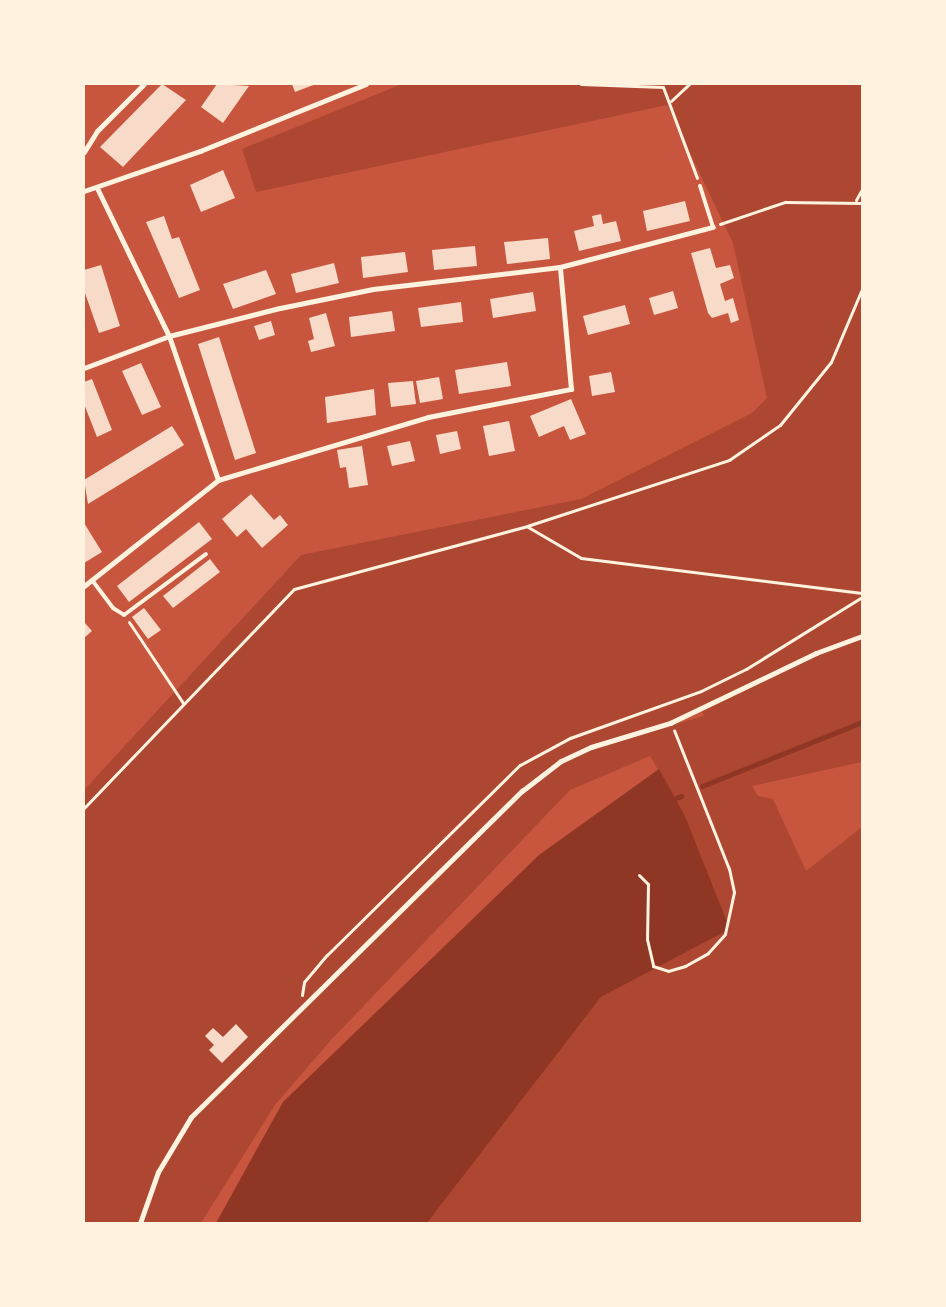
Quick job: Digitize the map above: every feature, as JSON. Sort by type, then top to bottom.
[{"type":"street","points":[[84,152],[97,131],[144,84]]},
{"type":"street","points":[[84,191],[97,188],[366,84]]},
{"type":"street","points":[[97,188],[168,336],[218,480]]},
{"type":"street","points":[[84,368],[168,336],[373,289],[560,267],[713,227]]},
{"type":"street","points":[[84,586],[218,480],[428,417],[570,389],[560,267]]},
{"type":"street","points":[[140,1223],[158,1172],[191,1117],[488,822],[561,762],[617,737],[670,723],[816,653],[862,636]]},
{"type":"lane","points":[[700,186],[713,227]]},
{"type":"lane","points":[[92,580],[113,608],[124,615],[206,554]]},
{"type":"path","points":[[581,84],[663,87],[670,101],[700,186]]},
{"type":"path","points":[[670,101],[689,84]]},
{"type":"path","points":[[856,200],[862,189]]},
{"type":"path","points":[[713,227],[784,202],[856,200],[862,203]]},
{"type":"path","points":[[84,808],[294,589],[527,526],[729,460],[780,425],[832,362],[862,289]]},
{"type":"path","points":[[527,526],[581,558],[862,593]]},
{"type":"path","points":[[124,615],[183,703]]},
{"type":"path","points":[[639,875],[648,884],[647,939],[653,966],[668,970],[685,966],[708,952],[726,934],[734,892],[729,869],[670,723]]},
{"type":"shaded area","points":[[402,84],[862,84],[862,762],[752,786],[758,796],[773,799],[806,871],[862,827],[862,1223],[427,1223],[601,997],[730,929],[685,816],[650,756],[570,790],[331,1040],[275,1105],[201,1223],[84,1223],[84,790],[301,555],[581,499],[752,413],[767,398],[733,243],[667,105],[256,192],[242,149]],"holes":[[[702,711],[704,716],[669,726],[670,722]]]},
{"type":"shaded area","points":[[659,769],[685,816],[730,929],[601,997],[427,1223],[216,1223],[283,1102],[539,855]]},
{"type":"building","points":[[162,84],[186,100],[123,167],[100,147]]},
{"type":"building","points":[[217,84],[249,86],[223,123],[201,107]]},
{"type":"building","points":[[292,84],[316,84],[295,92]]},
{"type":"building","points":[[223,170],[235,198],[201,212],[190,185]]},
{"type":"building","points":[[685,201],[690,221],[647,231],[643,211]]},
{"type":"building","points":[[601,214],[603,224],[616,221],[621,241],[579,251],[574,231],[594,226],[592,216]]},
{"type":"building","points":[[164,216],[172,239],[179,237],[200,290],[179,298],[146,222]]},
{"type":"building","points":[[548,238],[550,259],[507,264],[504,242]]},
{"type":"building","points":[[475,246],[477,266],[434,270],[432,250]]},
{"type":"building","points":[[710,248],[716,268],[730,265],[734,278],[720,284],[725,301],[733,298],[739,320],[731,323],[728,313],[712,318],[708,313],[691,253]]},
{"type":"building","points":[[405,252],[408,272],[363,278],[361,257]]},
{"type":"building","points":[[334,263],[339,283],[296,293],[291,274]]},
{"type":"building","points":[[101,265],[120,326],[99,333],[85,293],[84,270]]},
{"type":"building","points":[[266,270],[276,294],[233,309],[223,284]]},
{"type":"building","points":[[673,291],[678,308],[654,315],[649,298]]},
{"type":"building","points":[[533,292],[536,311],[493,318],[490,299]]},
{"type":"building","points":[[461,302],[463,322],[421,327],[418,308]]},
{"type":"building","points":[[625,305],[630,324],[588,335],[583,316]]},
{"type":"building","points":[[392,311],[395,331],[351,337],[349,317]]},
{"type":"building","points":[[326,313],[335,346],[311,352],[308,341],[314,339],[309,318]]},
{"type":"building","points":[[271,321],[275,335],[259,340],[254,326]]},
{"type":"building","points":[[219,337],[256,453],[235,460],[198,344]]},
{"type":"building","points":[[507,362],[511,386],[459,394],[455,370]]},
{"type":"building","points":[[141,363],[161,407],[142,415],[122,371]]},
{"type":"building","points":[[611,372],[615,392],[592,396],[589,376]]},
{"type":"building","points":[[439,377],[443,399],[420,403],[416,381]]},
{"type":"building","points":[[92,379],[112,430],[97,437],[84,404],[84,382]]},
{"type":"building","points":[[413,381],[416,404],[391,407],[388,383]]},
{"type":"building","points":[[374,389],[376,415],[327,423],[325,397]]},
{"type":"building","points":[[571,399],[586,434],[570,440],[564,426],[539,437],[530,416]]},
{"type":"building","points":[[509,421],[515,451],[489,456],[483,426]]},
{"type":"building","points":[[172,426],[184,445],[88,504],[84,480]]},
{"type":"building","points":[[457,431],[461,449],[440,454],[436,435]]},
{"type":"building","points":[[410,441],[415,461],[392,466],[387,446]]},
{"type":"building","points":[[362,446],[368,485],[349,488],[346,467],[340,468],[337,450]]},
{"type":"building","points":[[251,494],[274,520],[280,515],[288,525],[262,548],[246,529],[237,537],[222,519]]},
{"type":"building","points":[[199,522],[212,539],[129,602],[117,586]]},
{"type":"building","points":[[84,523],[102,552],[84,563]]},
{"type":"building","points":[[210,559],[220,572],[173,608],[163,596]]},
{"type":"building","points":[[144,608],[161,630],[148,639],[132,617]]},
{"type":"building","points":[[84,622],[92,631],[84,638]]},
{"type":"building","points":[[236,1024],[248,1037],[222,1063],[209,1050],[214,1045],[205,1036],[213,1028],[223,1037]]},
{"type":"waterway","points":[[702,786],[862,722]]},
{"type":"waterway","points":[[671,800],[681,796]]}]
